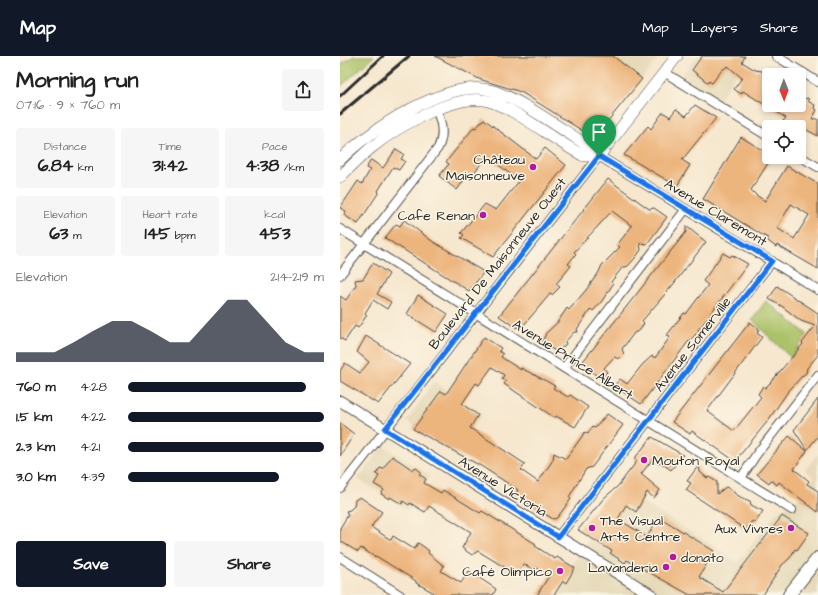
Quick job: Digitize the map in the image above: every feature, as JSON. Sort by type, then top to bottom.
[{"type":"main road","name":"Boulevard De Maisonneuve Ouest","points":[[599,156],[676,56]]},
{"type":"main road","points":[[340,160],[364,138],[396,117],[447,94],[470,88],[488,90],[513,100],[590,148],[599,156]]},
{"type":"main road","points":[[340,177],[360,157],[387,136],[436,110],[458,102],[472,99],[487,101],[508,110],[584,156],[599,156]]},
{"type":"main road","points":[[789,595],[818,558]]},
{"type":"street","points":[[776,56],[818,82]]},
{"type":"street","points":[[664,72],[762,133]]},
{"type":"street","points":[[340,275],[438,148],[441,138],[441,122],[436,110]]},
{"type":"street","name":"Avenue Claremont","points":[[599,156],[818,290]]},
{"type":"street","name":"Boulevard De Maisonneuve Ouest","points":[[340,488],[599,156]]},
{"type":"street","points":[[806,160],[818,168]]},
{"type":"street","points":[[564,368],[686,209]]},
{"type":"street","name":"Avenue Prince Albert","points":[[340,229],[792,510]]},
{"type":"street","name":"Avenue Somerville","points":[[558,537],[772,261]]},
{"type":"street","points":[[741,478],[756,455],[818,375]]},
{"type":"street","name":"Avenue Victoria","points":[[340,401],[652,595]]},
{"type":"street","points":[[340,557],[400,595]]},
{"type":"shaded area","points":[[613,56],[660,56],[642,79]]},
{"type":"shaded area","points":[[697,56],[748,56],[719,99],[681,76]]},
{"type":"shaded area","points":[[434,381],[482,414],[454,454],[407,421]]},
{"type":"shaded area","points":[[383,446],[430,475],[408,511],[358,479]]},
{"type":"shaded area","points":[[818,454],[818,595],[556,595],[590,536],[581,530],[637,498],[738,562],[776,513],[798,499],[814,477],[805,470]]},
{"type":"green space","points":[[354,56],[374,56],[340,87],[340,65]]},
{"type":"green space","points":[[766,301],[807,334],[791,358],[752,320]]},
{"type":"building","points":[[435,56],[613,56],[642,79],[594,138],[521,92],[479,79]]},
{"type":"building","points":[[702,56],[745,56],[742,62],[755,70],[762,71],[762,103],[743,91],[741,94],[734,89],[742,78],[728,66],[722,70],[712,83],[709,81],[708,83],[692,70]]},
{"type":"building","points":[[806,98],[808,98],[809,102],[815,105],[814,108],[817,110],[812,119],[818,119],[818,136],[806,130],[806,120],[784,120],[786,118],[776,112],[806,112]]},
{"type":"building","points":[[695,105],[716,118],[682,160],[690,165],[677,186],[624,155],[648,126],[651,129],[663,112],[670,117],[676,109],[686,116]]},
{"type":"building","name":"Château Maisonneuve","points":[[484,119],[536,159],[545,148],[566,165],[493,257],[461,238],[464,235],[461,233],[485,204],[496,210],[519,181],[487,156],[469,179],[466,177],[457,190],[439,176],[449,164],[446,162],[474,127],[476,128]]},
{"type":"building","points":[[741,137],[762,150],[762,164],[768,164],[751,190],[765,201],[787,166],[818,184],[818,269],[777,245],[776,247],[768,241],[769,239],[703,199]],"holes":[[[791,204],[809,215],[794,239],[777,228]]]},
{"type":"building","points":[[396,149],[404,154],[401,159],[405,161],[399,170],[393,167],[358,224],[344,215],[346,211],[340,208],[358,181],[362,184],[370,170],[366,168],[371,160],[383,168]]},
{"type":"building","points":[[608,179],[649,209],[654,208],[667,217],[647,244],[640,243],[641,250],[636,257],[628,266],[622,268],[611,282],[613,284],[602,301],[593,311],[591,309],[577,329],[578,332],[574,332],[565,342],[566,344],[557,352],[542,343],[546,333],[557,323],[567,308],[569,310],[586,290],[599,272],[602,265],[620,247],[617,245],[632,226],[612,211],[574,252],[576,254],[568,264],[571,266],[556,284],[560,287],[552,295],[550,294],[523,326],[521,325],[517,328],[499,316]]},
{"type":"building","points":[[404,220],[432,241],[484,272],[469,291],[385,238],[396,224],[400,226]]},
{"type":"building","points":[[686,226],[706,242],[672,286],[642,321],[644,323],[640,330],[634,333],[622,349],[624,354],[619,359],[614,357],[604,368],[607,372],[601,379],[591,371],[590,373],[580,365],[686,232]]},
{"type":"building","points":[[723,253],[730,257],[732,255],[748,264],[698,330],[700,335],[696,334],[688,342],[641,404],[614,386],[620,379],[627,384],[643,364],[652,356],[655,358],[670,337],[667,335],[684,313],[686,314],[708,285],[703,281]]},
{"type":"building","points":[[373,263],[389,274],[377,294],[391,302],[387,309],[373,300],[365,313],[367,315],[358,328],[355,326],[345,341],[340,338],[340,296],[346,300],[356,285],[355,280],[363,279]]},
{"type":"building","points":[[777,286],[818,313],[818,355],[807,368],[806,373],[787,393],[767,422],[735,461],[692,431],[690,434],[672,422],[750,322],[759,329],[757,333],[762,337],[707,411],[734,431],[761,397],[758,394],[763,386],[765,388],[771,382],[803,344],[802,343],[815,326],[801,321],[783,307],[769,299]]},
{"type":"building","points":[[418,295],[448,314],[436,332],[407,314]]},
{"type":"building","points":[[366,336],[410,364],[378,404],[340,381],[340,371],[345,363],[360,373],[369,362],[357,352]]},
{"type":"building","points":[[484,337],[501,348],[499,351],[503,354],[501,357],[521,370],[521,368],[555,386],[553,388],[568,397],[570,395],[588,407],[575,427],[556,416],[555,418],[504,384],[506,381],[502,379],[504,375],[492,367],[479,385],[476,383],[462,404],[478,415],[470,428],[525,464],[521,470],[538,482],[553,460],[554,453],[566,459],[585,432],[588,434],[592,427],[595,428],[607,414],[623,425],[592,467],[586,469],[569,497],[571,499],[557,518],[553,519],[515,495],[518,490],[481,466],[413,429],[441,391],[446,394]]},
{"type":"building","points":[[818,399],[818,436],[807,450],[794,430]]},
{"type":"building","points":[[340,423],[354,434],[340,456]]},
{"type":"building","points":[[789,436],[807,451],[794,469],[809,481],[807,484],[818,491],[818,512],[779,482],[777,485],[771,480],[769,483],[757,474]]},
{"type":"building","points":[[652,437],[683,455],[671,470],[660,462],[658,464],[653,459],[641,474],[660,490],[654,498],[647,492],[636,512],[626,505],[618,519],[647,537],[659,517],[714,551],[699,577],[723,592],[782,516],[809,533],[797,550],[795,549],[790,558],[782,565],[763,595],[690,595],[627,560],[625,563],[610,553],[612,551],[578,530],[604,498],[618,486],[637,461],[634,459]]},
{"type":"building","points":[[392,456],[413,470],[415,467],[421,472],[419,474],[426,479],[424,483],[441,493],[443,490],[480,513],[482,511],[536,544],[535,546],[555,559],[557,557],[575,568],[566,583],[563,581],[554,595],[537,595],[549,576],[535,567],[534,570],[524,564],[517,575],[478,551],[472,555],[462,548],[471,532],[429,506],[425,512],[410,503],[409,505],[403,501],[402,504],[381,494],[384,490],[374,484],[379,476],[376,474],[380,468],[383,469]]},
{"type":"building","points":[[699,465],[700,472],[707,478],[709,477],[717,482],[717,494],[726,487],[734,491],[734,493],[742,498],[750,501],[751,505],[763,511],[755,523],[752,521],[746,530],[686,490],[691,483],[687,481]]},
{"type":"building","points":[[360,497],[382,512],[371,527],[391,540],[393,536],[414,549],[418,543],[429,551],[428,553],[444,566],[441,571],[461,583],[469,571],[496,589],[493,595],[438,595],[416,583],[416,581],[376,556],[375,557],[361,548],[358,552],[340,541],[340,528],[348,515],[346,511],[350,510],[354,506],[355,500]]},
{"type":"railway","points":[[340,96],[383,56]]},
{"type":"railway","points":[[340,114],[409,56]]},
{"type":"place","name":"Château Maisonneuve","points":[[533,167]]},
{"type":"place","name":"Cafe Renan","points":[[483,215]]},
{"type":"place","name":"Mouton Royal","points":[[644,460]]},
{"type":"place","name":"The Visual Arts Centre","points":[[592,528]]},
{"type":"place","name":"Aux Vivres","points":[[791,528]]},
{"type":"place","name":"donato","points":[[673,557]]},
{"type":"place","name":"Lavanderia","points":[[666,567]]},
{"type":"place","name":"Café Olimpico","points":[[560,571]]},
{"type":"route","points":[[599,156],[772,261],[765,272],[567,523],[558,537],[385,429],[589,171],[599,156]]}]
